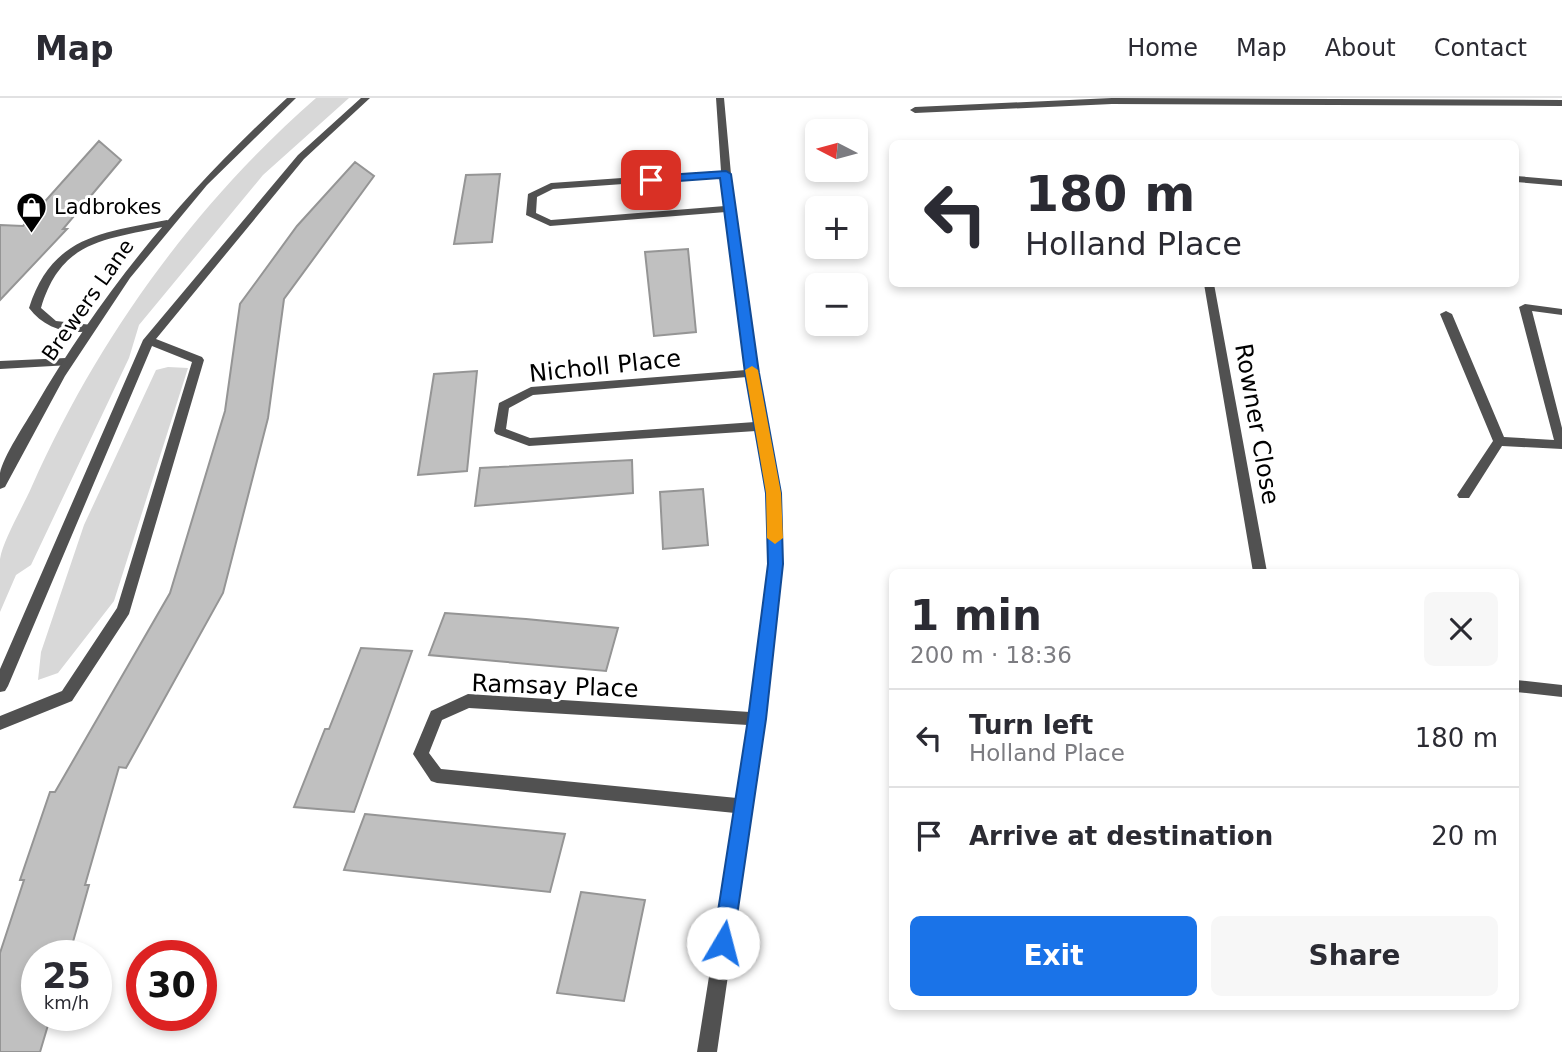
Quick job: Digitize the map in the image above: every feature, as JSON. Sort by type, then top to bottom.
[{"type":"street","name":"Brewers Lane","points":[[0,484],[6,460],[66,362],[121,281],[167,223],[243,141],[292,98]]},
{"type":"street","points":[[0,685],[149,340],[301,157],[366,98]]},
{"type":"street","points":[[707,1052],[757,719],[776,564],[774,493],[752,373],[726,174],[720,98]]},
{"type":"street","points":[[915,110],[1126,101],[1562,103]]},
{"type":"street","points":[[726,174],[551,186],[532,196],[531,215],[550,223],[731,209]]},
{"type":"street","points":[[1519,179],[1562,183]]},
{"type":"street","points":[[89,328],[59,326],[44,321],[35,308],[46,273],[61,257],[76,247],[99,238],[167,223]]},
{"type":"street","name":"Rowner Close","points":[[1210,287],[1259,569]]},
{"type":"street","points":[[1499,441],[1562,444],[1525,307],[1562,312]]},
{"type":"street","points":[[1446,314],[1499,441]]},
{"type":"street","points":[[0,723],[66,696],[124,610],[198,360],[149,340]]},
{"type":"street","points":[[0,365],[66,362]]},
{"type":"street","name":"Nicholl Place","points":[[752,373],[531,391],[503,406],[500,431],[529,442],[762,426]]},
{"type":"street","points":[[1464,495],[1499,441]]},
{"type":"street","points":[[1519,686],[1562,691]]},
{"type":"street","name":"Ramsay Place","points":[[743,806],[437,776],[421,754],[436,716],[468,701],[757,719]]},
{"type":"shaded area","points":[[316,98],[349,98],[263,175],[139,325],[129,358],[31,565],[16,575],[0,612],[0,559],[5,542],[58,431],[87,378],[119,326],[190,229],[271,139]]},
{"type":"shaded area","points":[[168,367],[188,368],[114,601],[58,673],[38,680],[41,652],[84,525],[156,370]]},
{"type":"building","points":[[99,141],[121,160],[63,229],[67,229],[0,300],[0,225],[23,226]]},
{"type":"building","points":[[355,162],[374,176],[284,299],[268,418],[223,593],[126,768],[119,767],[85,885],[89,885],[74,940],[21,940],[21,1031],[46,1031],[40,1052],[0,1052],[0,953],[24,880],[20,880],[50,792],[55,792],[170,593],[225,411],[240,304],[297,226]]},
{"type":"building","points":[[500,174],[492,242],[454,244],[466,175]]},
{"type":"building","points":[[688,249],[696,332],[654,336],[645,252]]},
{"type":"building","points":[[477,371],[467,471],[418,475],[434,374]]},
{"type":"building","points":[[632,460],[633,493],[475,506],[480,468]]},
{"type":"building","points":[[703,489],[708,545],[663,549],[660,492]]},
{"type":"building","points":[[445,613],[618,628],[606,671],[429,655]]},
{"type":"building","points":[[361,648],[412,651],[354,812],[294,807],[325,729],[329,729]]},
{"type":"building","points":[[365,814],[565,834],[550,892],[344,870]]},
{"type":"building","points":[[581,892],[645,900],[624,1001],[557,993]]},
{"type":"slow traffic","points":[[752,370],[774,493],[775,538]]},
{"type":"place","name":"Ladbrokes","points":[[31,234]]},
{"type":"route","points":[[651,180],[726,174],[752,373],[774,493],[776,564],[757,719],[723,943]]}]
